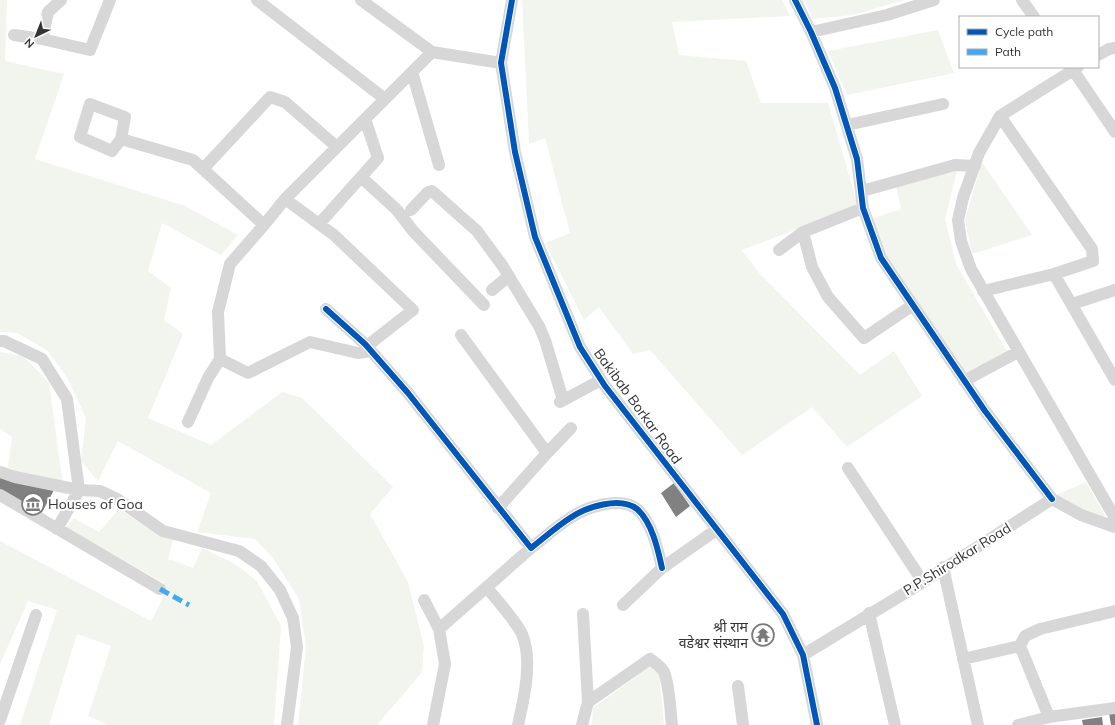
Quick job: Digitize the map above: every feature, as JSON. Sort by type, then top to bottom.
[{"type":"street","points":[[42,39],[48,12],[61,0]]},
{"type":"street","points":[[14,35],[42,39],[90,50],[110,0]]},
{"type":"street","points":[[257,0],[385,99]]},
{"type":"street","points":[[361,0],[432,52],[501,63]]},
{"type":"street","name":"Bakibab Borkar Road","points":[[512,0],[501,63],[515,152],[535,237],[580,347],[601,380],[716,530],[783,614],[803,655],[817,725]]},
{"type":"street","points":[[795,0],[811,32],[835,88],[857,159],[863,208],[881,258],[985,411],[1052,499],[1081,515],[1115,527]]},
{"type":"street","points":[[811,32],[887,15],[934,0]]},
{"type":"street","points":[[1022,0],[1033,16]]},
{"type":"street","points":[[1099,54],[1109,49],[1115,48]]},
{"type":"street","points":[[188,422],[208,378],[220,359],[218,312],[230,264],[284,200],[432,52]]},
{"type":"street","points":[[1115,132],[1074,68],[1000,116],[979,153],[963,198],[958,220],[961,241],[971,270],[1115,518]]},
{"type":"street","points":[[412,72],[439,165]]},
{"type":"street","points":[[203,169],[270,97],[285,102],[337,146]]},
{"type":"street","points":[[847,125],[943,104]]},
{"type":"street","points":[[984,291],[1054,274],[1093,261],[1092,249],[1000,116]]},
{"type":"street","points":[[319,224],[378,158],[365,119]]},
{"type":"street","points":[[121,139],[193,160],[264,225]]},
{"type":"street","points":[[862,191],[955,165],[975,166]]},
{"type":"street","points":[[361,177],[397,210],[413,231],[484,305]]},
{"type":"street","points":[[411,210],[428,192],[432,191],[477,231],[509,276],[539,326],[545,340],[561,401],[601,380]]},
{"type":"street","points":[[220,359],[248,373],[310,342],[358,353],[369,348],[413,310],[334,235],[284,200]]},
{"type":"street","points":[[779,250],[803,232],[863,208]]},
{"type":"street","points":[[803,232],[812,267],[828,297],[864,338],[913,305]]},
{"type":"street","points":[[1054,274],[1115,380]]},
{"type":"street","points":[[492,290],[509,276]]},
{"type":"street","points":[[1072,304],[1115,290]]},
{"type":"street","points":[[326,309],[369,348],[408,393],[531,548]]},
{"type":"street","points":[[461,335],[547,453]]},
{"type":"street","points":[[0,341],[4,341],[42,359],[67,399],[80,490],[57,530]]},
{"type":"street","points":[[964,381],[1018,352]]},
{"type":"street","points":[[498,508],[571,428]]},
{"type":"street","points":[[848,468],[923,582]]},
{"type":"street","points":[[0,472],[15,477],[80,490],[100,491],[117,499],[163,531],[239,552],[260,566],[280,590],[293,618],[297,648],[287,725]]},
{"type":"street","points":[[0,495],[57,530],[160,589]]},
{"type":"street","name":"P.P.Shirodkar Road","points":[[803,655],[869,613],[923,582],[943,567],[1052,499]]},
{"type":"street","points":[[439,629],[531,548],[571,517],[594,506],[620,503],[637,509],[649,525],[657,545],[662,568]]},
{"type":"street","points":[[623,605],[662,568],[716,530]]},
{"type":"street","points":[[943,567],[978,725]]},
{"type":"street","points":[[487,588],[522,634],[527,654],[525,695],[518,725]]},
{"type":"street","points":[[424,600],[439,629],[446,664],[433,725]]},
{"type":"street","points":[[1049,718],[1020,646],[1025,636],[1040,629],[1115,611]]},
{"type":"street","points":[[869,613],[894,725]]},
{"type":"street","points":[[582,725],[588,702],[583,614]]},
{"type":"street","points":[[0,720],[36,615]]},
{"type":"street","points":[[964,659],[1020,646]]},
{"type":"street","points":[[588,702],[650,659],[659,665],[663,671],[670,700],[672,725]]},
{"type":"street","points":[[738,686],[743,725]]},
{"type":"street","points":[[1018,725],[1049,718],[1067,720],[1115,708]]},
{"type":"shaded area","points":[[0,0],[7,0],[5,61],[64,74],[35,159],[185,206],[238,235],[221,255],[162,223],[148,271],[171,288],[164,320],[183,334],[148,418],[211,445],[282,392],[302,398],[393,487],[370,514],[408,582],[424,646],[422,672],[377,725],[298,725],[306,647],[299,599],[273,558],[255,539],[197,532],[211,493],[118,441],[98,481],[81,461],[86,418],[68,379],[47,350],[17,333],[0,332]]},
{"type":"shaded area","points":[[522,0],[782,0],[790,16],[672,22],[679,55],[746,61],[761,103],[828,103],[858,206],[742,250],[759,273],[860,375],[894,351],[922,396],[847,447],[812,407],[742,455],[650,350],[633,354],[599,307],[584,320],[545,243],[570,233],[545,138],[529,144]]},
{"type":"shaded area","points":[[804,0],[905,0],[852,15],[813,19]]},
{"type":"shaded area","points":[[938,30],[954,73],[847,95],[828,51]]},
{"type":"shaded area","points":[[982,162],[1032,235],[972,254],[965,220]]},
{"type":"shaded area","points":[[957,171],[945,219],[956,264],[1008,353],[967,375],[887,261],[871,219],[901,209],[896,186]]},
{"type":"shaded area","points":[[0,352],[23,356],[49,383],[63,486],[17,472],[8,467],[12,437],[0,429]]},
{"type":"shaded area","points":[[1086,482],[1108,521],[1079,509],[1056,495]]},
{"type":"shaded area","points":[[119,509],[150,529],[173,540],[168,559],[193,568],[202,548],[235,564],[257,581],[281,626],[274,725],[108,725],[88,716],[111,646],[77,634],[49,725],[20,725],[57,610],[28,601],[0,664],[0,541],[151,621],[163,598],[164,583],[66,528],[74,518],[99,532]]},
{"type":"shaded area","points":[[652,665],[659,671],[664,725],[592,725],[593,708]]},
{"type":"building","name":"Houses of Goa","points":[[0,474],[54,490],[40,516],[0,491]]},
{"type":"building","points":[[674,483],[690,506],[676,517],[661,493]]},
{"type":"building","points":[[1115,712],[1115,725],[1111,725],[1109,713]]},
{"type":"building","points":[[1102,717],[1103,725],[1083,725],[1082,720]]},
{"type":"marked path","points":[[160,589],[189,605]]},
{"type":"cycle path","points":[[512,0],[501,63],[515,152],[535,237],[580,347],[605,386],[783,614],[803,655],[817,725]]},
{"type":"cycle path","points":[[795,0],[811,32],[835,88],[857,159],[863,208],[881,258],[985,411],[1052,499]]},
{"type":"cycle path","points":[[326,309],[365,344],[408,393],[531,548],[560,525],[585,510],[603,504],[622,503],[637,509],[647,521],[654,537],[662,568]]},
{"type":"place","name":"Houses of Goa","points":[[33,504]]},
{"type":"place","name":"श्री राम वडेश्वर संस्थान","points":[[763,635]]}]
